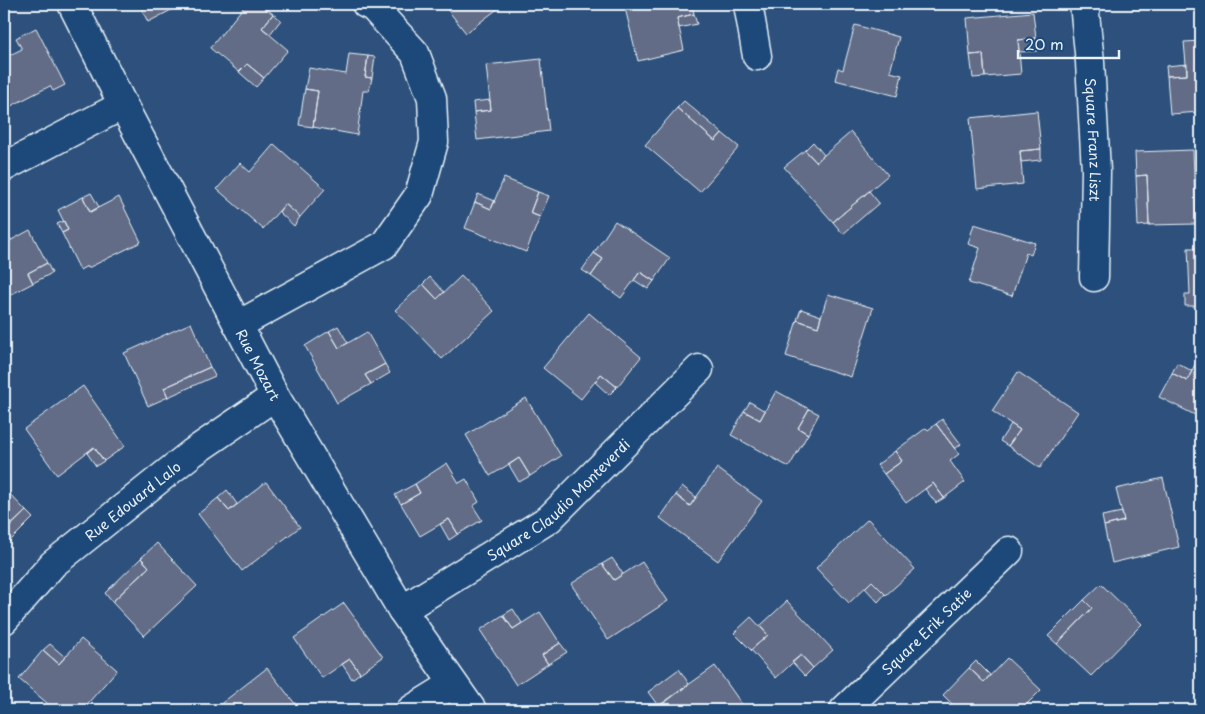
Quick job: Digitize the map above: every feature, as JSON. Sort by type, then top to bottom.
[{"type":"street","name":"Rue Mozart","points":[[72,4],[275,396],[402,610],[472,710]]},
{"type":"street","points":[[238,325],[384,245],[419,195],[434,142],[432,98],[414,53],[373,7],[366,4]]},
{"type":"street","points":[[748,4],[757,56]]},
{"type":"street","name":"Square Franz Liszt","points":[[1084,4],[1090,62],[1096,171],[1094,277]]},
{"type":"street","points":[[4,167],[123,105]]},
{"type":"street","name":"Square Claudio Monteverdi","points":[[402,610],[549,519],[699,369]]},
{"type":"street","name":"Rue Edouard Lalo","points":[[4,620],[53,564],[192,454],[275,396]]},
{"type":"street","name":"Square Erik Satie","points":[[844,710],[1009,551]]},
{"type":"street","points":[[411,710],[453,684]]},
{"type":"building","points":[[139,4],[181,4],[181,5],[148,22]]},
{"type":"building","points":[[246,4],[261,4],[273,14],[262,28],[288,50],[264,78],[247,64],[239,72],[210,48]]},
{"type":"building","points":[[443,4],[504,4],[466,33]]},
{"type":"building","points":[[624,4],[692,4],[694,14],[677,18],[684,50],[638,61]]},
{"type":"building","points":[[1133,4],[1192,4],[1133,9]]},
{"type":"building","points":[[1033,12],[1036,38],[1018,40],[1021,74],[985,77],[983,54],[970,55],[967,18]]},
{"type":"building","points":[[273,14],[281,20],[270,34],[262,28]]},
{"type":"building","points":[[694,14],[697,24],[679,28],[677,18]]},
{"type":"building","points":[[855,25],[899,37],[890,72],[902,75],[897,96],[835,80],[838,68],[843,70]]},
{"type":"building","points":[[36,28],[65,85],[53,91],[50,86],[11,106],[4,93],[4,58],[22,49],[16,38]]},
{"type":"building","points":[[1036,38],[1037,51],[1019,52],[1018,40]]},
{"type":"building","points":[[1201,41],[1201,112],[1170,114],[1167,76],[1187,75],[1184,42]]},
{"type":"building","points":[[349,54],[368,56],[365,77],[372,78],[369,91],[363,91],[357,135],[313,127],[318,91],[305,89],[309,68],[346,74]]},
{"type":"building","points":[[983,54],[985,77],[973,78],[970,55]]},
{"type":"building","points":[[368,56],[375,57],[372,78],[365,77]]},
{"type":"building","points":[[541,59],[549,131],[477,140],[474,112],[491,110],[486,65]]},
{"type":"building","points":[[247,64],[264,78],[256,87],[239,72]]},
{"type":"building","points":[[1187,64],[1187,75],[1167,76],[1166,66]]},
{"type":"building","points":[[305,89],[318,91],[313,127],[299,125]]},
{"type":"building","points":[[490,100],[491,110],[474,112],[473,102]]},
{"type":"building","points":[[684,101],[722,133],[715,141],[677,108]]},
{"type":"building","points":[[677,108],[715,141],[722,133],[739,147],[700,192],[645,145]]},
{"type":"building","points":[[1037,111],[1041,149],[1020,151],[1023,184],[977,189],[970,118]]},
{"type":"building","points":[[851,132],[888,175],[833,222],[784,167],[805,150],[816,162]]},
{"type":"building","points":[[813,142],[824,155],[816,162],[805,150]]},
{"type":"building","points":[[274,144],[325,189],[300,217],[285,204],[263,229],[217,189],[240,163],[250,172]]},
{"type":"building","points":[[1041,149],[1041,160],[1021,162],[1020,151]]},
{"type":"building","points":[[1193,150],[1196,224],[1149,225],[1147,175],[1136,176],[1135,152]]},
{"type":"building","points":[[1147,175],[1149,225],[1138,226],[1136,176]]},
{"type":"building","points":[[504,178],[538,192],[530,213],[540,217],[526,252],[465,228],[475,202],[491,209]]},
{"type":"building","points":[[869,191],[879,203],[843,234],[833,222]]},
{"type":"building","points":[[538,192],[549,196],[540,217],[530,213]]},
{"type":"building","points":[[91,193],[99,207],[90,212],[83,197]]},
{"type":"building","points":[[478,194],[495,201],[491,209],[475,202]]},
{"type":"building","points":[[83,197],[90,212],[119,197],[141,242],[88,268],[87,266],[80,270],[62,233],[68,230],[58,210]]},
{"type":"building","points":[[285,204],[300,217],[294,226],[279,212]]},
{"type":"building","points":[[64,221],[68,230],[62,233],[57,224]]},
{"type":"building","points":[[615,221],[670,258],[654,281],[640,272],[621,298],[591,276],[603,259],[594,253]]},
{"type":"building","points":[[974,224],[1035,243],[1031,255],[1026,253],[1012,296],[969,283],[980,248],[968,244]]},
{"type":"building","points":[[4,225],[11,240],[4,244]]},
{"type":"building","points":[[30,230],[47,263],[28,273],[33,283],[4,298],[4,244]]},
{"type":"building","points":[[1188,248],[1201,248],[1201,306],[1185,306],[1185,294],[1190,294]]},
{"type":"building","points":[[594,253],[603,259],[591,276],[582,270]]},
{"type":"building","points":[[47,263],[52,273],[33,283],[28,273]]},
{"type":"building","points":[[640,272],[654,281],[648,289],[634,280]]},
{"type":"building","points":[[461,276],[494,311],[442,359],[395,310],[423,284],[437,299]]},
{"type":"building","points":[[430,277],[444,292],[437,299],[423,284]]},
{"type":"building","points":[[828,294],[873,308],[851,377],[786,356],[797,320],[818,327]]},
{"type":"building","points":[[801,309],[821,316],[818,327],[797,320]]},
{"type":"building","points":[[589,313],[641,357],[617,387],[601,374],[581,399],[543,368]]},
{"type":"building","points":[[191,323],[210,367],[164,388],[168,397],[148,406],[124,353]]},
{"type":"building","points":[[338,326],[348,343],[339,348],[329,331]]},
{"type":"building","points":[[329,331],[339,348],[367,332],[385,364],[365,375],[371,384],[337,403],[305,346]]},
{"type":"building","points":[[1201,352],[1201,418],[1159,397],[1172,373],[1187,381]]},
{"type":"building","points":[[1177,363],[1192,371],[1187,381],[1172,373]]},
{"type":"building","points":[[385,364],[390,373],[371,384],[365,375]]},
{"type":"building","points":[[210,367],[215,376],[168,397],[164,388]]},
{"type":"building","points":[[1018,372],[1078,412],[1040,468],[1008,446],[1020,430],[992,411]]},
{"type":"building","points":[[601,374],[617,387],[609,395],[595,382]]},
{"type":"building","points":[[83,386],[125,446],[104,461],[94,447],[57,475],[24,429]]},
{"type":"building","points":[[776,391],[809,409],[798,428],[808,434],[789,467],[731,435],[744,411],[760,420]]},
{"type":"building","points":[[526,398],[561,456],[530,476],[519,458],[490,476],[466,435]]},
{"type":"building","points":[[750,402],[765,411],[760,420],[744,411]]},
{"type":"building","points":[[809,409],[819,414],[808,434],[798,428]]},
{"type":"building","points":[[942,419],[961,444],[955,449],[936,424]]},
{"type":"building","points":[[936,424],[959,454],[950,461],[965,482],[944,498],[933,483],[906,503],[884,474],[902,461],[895,451],[926,428],[928,430]]},
{"type":"building","points":[[1011,424],[1020,430],[1008,446],[1000,441]]},
{"type":"building","points":[[94,447],[104,461],[96,466],[87,453]]},
{"type":"building","points":[[895,451],[902,461],[884,474],[877,465]]},
{"type":"building","points":[[519,458],[530,476],[519,482],[509,465]]},
{"type":"building","points":[[447,463],[459,483],[466,479],[479,502],[473,506],[482,520],[458,534],[449,519],[420,536],[401,504],[420,493],[415,484]]},
{"type":"building","points":[[717,468],[762,501],[718,561],[660,518],[676,495],[690,506]]},
{"type":"building","points":[[1163,478],[1179,547],[1112,563],[1104,526],[1124,521],[1116,489]]},
{"type":"building","points":[[266,482],[300,527],[242,571],[198,514],[218,498],[229,511]]},
{"type":"building","points":[[933,483],[944,498],[936,503],[925,489]]},
{"type":"building","points":[[415,484],[420,493],[401,504],[395,495]]},
{"type":"building","points":[[682,486],[696,497],[690,506],[676,495]]},
{"type":"building","points":[[4,488],[26,511],[4,532]]},
{"type":"building","points":[[227,490],[237,504],[229,511],[218,498]]},
{"type":"building","points":[[26,511],[33,518],[4,547],[4,532]]},
{"type":"building","points":[[1122,512],[1124,521],[1104,526],[1102,516]]},
{"type":"building","points":[[449,519],[458,534],[449,540],[440,524]]},
{"type":"building","points":[[868,519],[915,569],[886,595],[872,581],[849,603],[816,568]]},
{"type":"building","points":[[157,543],[197,586],[144,636],[112,602],[149,567],[141,558]]},
{"type":"building","points":[[141,558],[149,567],[112,602],[105,593]]},
{"type":"building","points":[[612,558],[623,574],[614,580],[602,564]]},
{"type":"building","points":[[642,562],[668,601],[608,640],[571,584],[602,564],[614,580]]},
{"type":"building","points":[[872,581],[885,594],[878,602],[865,588]]},
{"type":"building","points":[[1101,584],[1142,624],[1091,676],[1057,644],[1092,608],[1084,600]]},
{"type":"building","points":[[1084,600],[1092,608],[1057,644],[1048,636]]},
{"type":"building","points":[[787,601],[833,650],[813,668],[801,655],[776,678],[751,650],[768,635],[760,626]]},
{"type":"building","points":[[344,603],[383,657],[360,673],[350,659],[322,678],[294,638]]},
{"type":"building","points":[[513,609],[522,623],[513,629],[503,615]]},
{"type":"building","points":[[540,612],[560,643],[542,655],[548,664],[516,685],[480,630],[503,615],[513,629]]},
{"type":"building","points":[[751,617],[768,635],[751,650],[734,633]]},
{"type":"building","points":[[81,639],[117,670],[82,710],[55,710],[19,679],[43,650],[59,664]]},
{"type":"building","points":[[560,643],[567,652],[548,664],[542,655]]},
{"type":"building","points":[[50,644],[65,657],[59,664],[43,650]]},
{"type":"building","points":[[801,655],[813,668],[805,676],[792,662]]},
{"type":"building","points":[[1007,658],[1041,690],[1021,710],[958,710],[943,695],[969,668],[984,682]]},
{"type":"building","points":[[350,659],[360,673],[352,679],[342,664]]},
{"type":"building","points":[[976,661],[990,675],[984,682],[969,668]]},
{"type":"building","points":[[715,666],[746,710],[659,710],[657,707]]},
{"type":"building","points":[[267,668],[300,710],[213,710]]},
{"type":"building","points":[[679,669],[689,684],[659,707],[648,692]]},
{"type":"building","points":[[1189,704],[1195,710],[1183,710]]}]
